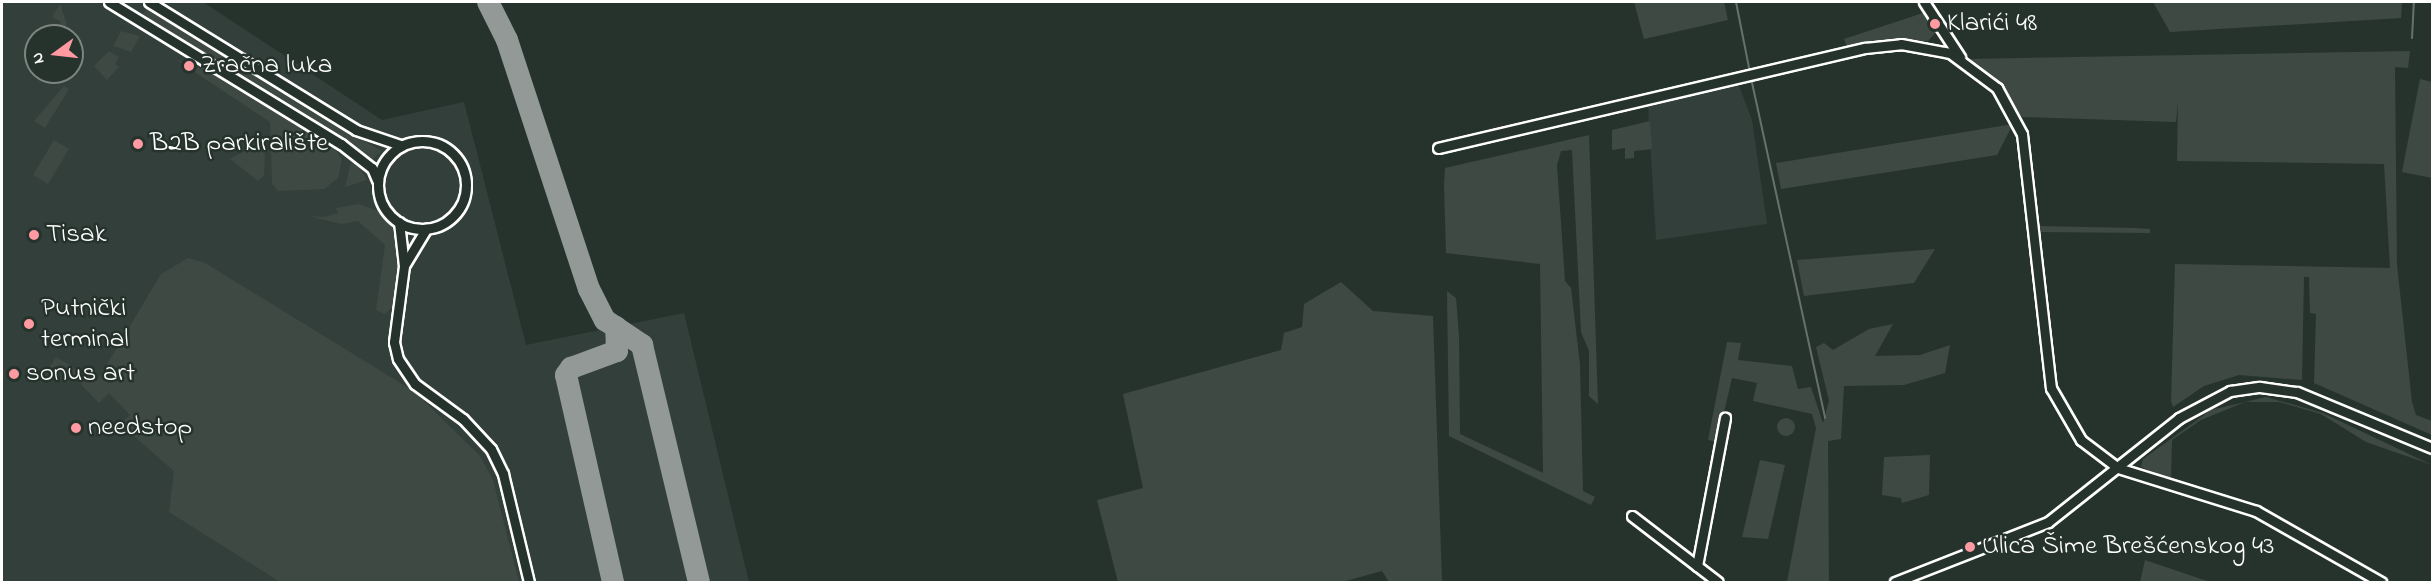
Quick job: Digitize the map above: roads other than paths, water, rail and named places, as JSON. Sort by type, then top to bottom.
[{"type":"street","points":[[109,2],[341,144],[372,168],[378,180],[382,206],[399,222],[426,229],[448,222],[460,208],[465,192],[462,170],[439,144],[400,146],[356,130],[149,2]]},
{"type":"street","points":[[1924,2],[1960,57],[1997,88],[2022,134],[2055,398],[2081,440],[2118,468],[2256,511],[2382,582]]},
{"type":"street","points":[[1438,148],[1756,73],[1901,44],[1960,57]]},
{"type":"street","points":[[378,180],[400,146]]},
{"type":"street","points":[[399,222],[404,266],[394,342],[398,359],[415,384],[463,419],[491,448],[503,474],[529,582]]},
{"type":"street","points":[[404,266],[426,229]]},
{"type":"street","points":[[1895,582],[2034,529],[2198,406],[2230,391],[2260,387],[2297,392],[2433,448]]},
{"type":"street","points":[[1698,566],[1725,418]]},
{"type":"street","points":[[1632,516],[1718,582]]},
{"type":"waterway","points":[[1736,2],[1750,73]]},
{"type":"waterway","points":[[2412,38],[2414,2]]},
{"type":"waterway","points":[[1751,78],[1825,418]]},
{"type":"place","name":"Klarići 48","points":[[1935,24]]},
{"type":"place","name":"Zračna luka","points":[[189,66]]},
{"type":"place","name":"B2B parkiralište","points":[[138,144]]},
{"type":"place","name":"Tisak","points":[[34,235]]},
{"type":"place","name":"Putnički terminal","points":[[29,324]]},
{"type":"place","name":"sonus art","points":[[14,374]]},
{"type":"place","name":"needstop","points":[[76,428]]},
{"type":"place","name":"Ulica Šime Brešćenskog 43","points":[[1970,547]]}]
